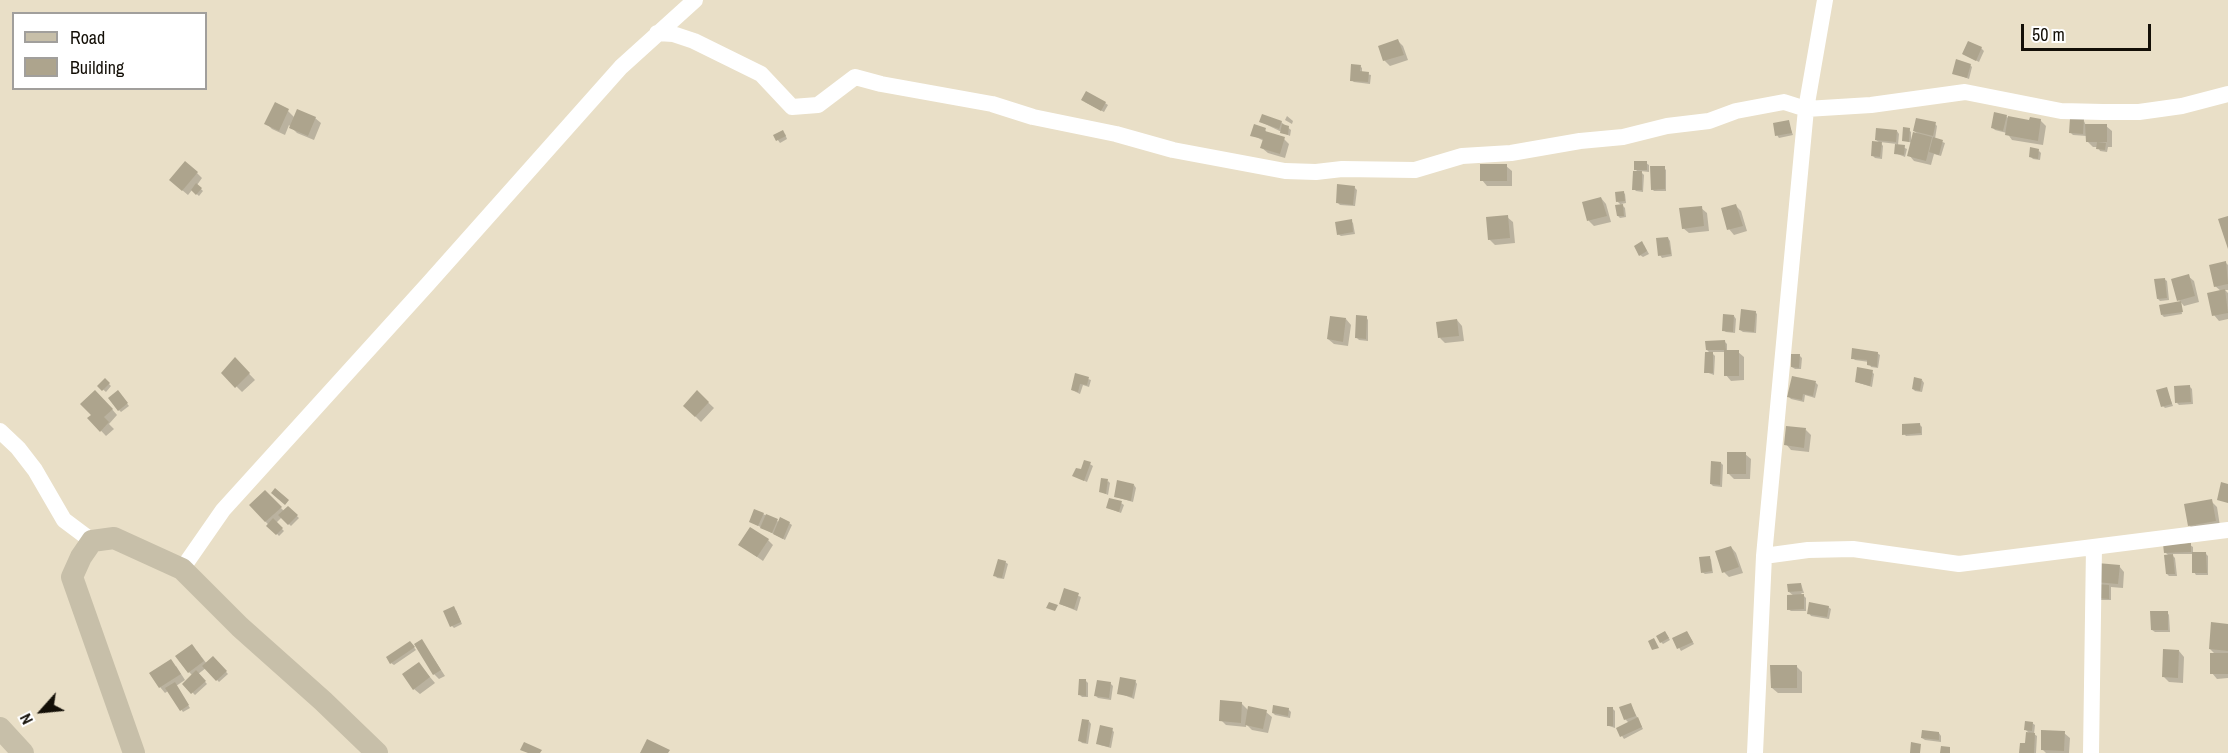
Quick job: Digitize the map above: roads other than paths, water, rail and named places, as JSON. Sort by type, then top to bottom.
[{"type":"main road","points":[[134,753],[72,577],[81,557],[92,541],[114,538],[182,570],[240,627],[377,753]]},
{"type":"main road","points":[[0,728],[23,753]]},
{"type":"street","points":[[182,570],[223,510],[621,67],[695,0]]},
{"type":"street","points":[[1755,753],[1764,556],[1806,109],[1825,0]]},
{"type":"street","points":[[657,33],[673,34],[694,41],[760,74],[792,107],[818,105],[855,77],[889,86],[992,104],[1033,117],[1116,134],[1173,150],[1285,171],[1415,170],[1462,156],[1511,153],[1623,137],[1667,126],[1709,121],[1736,111],[1784,102],[1806,109],[1871,105],[1965,92],[2061,111],[2139,112],[2182,106],[2228,94]]},
{"type":"street","points":[[0,431],[18,448],[35,470],[64,520],[92,541]]},
{"type":"street","points":[[1764,556],[1808,550],[1853,549],[1959,564],[2228,530]]},
{"type":"street","points":[[2091,753],[2094,547]]}]
